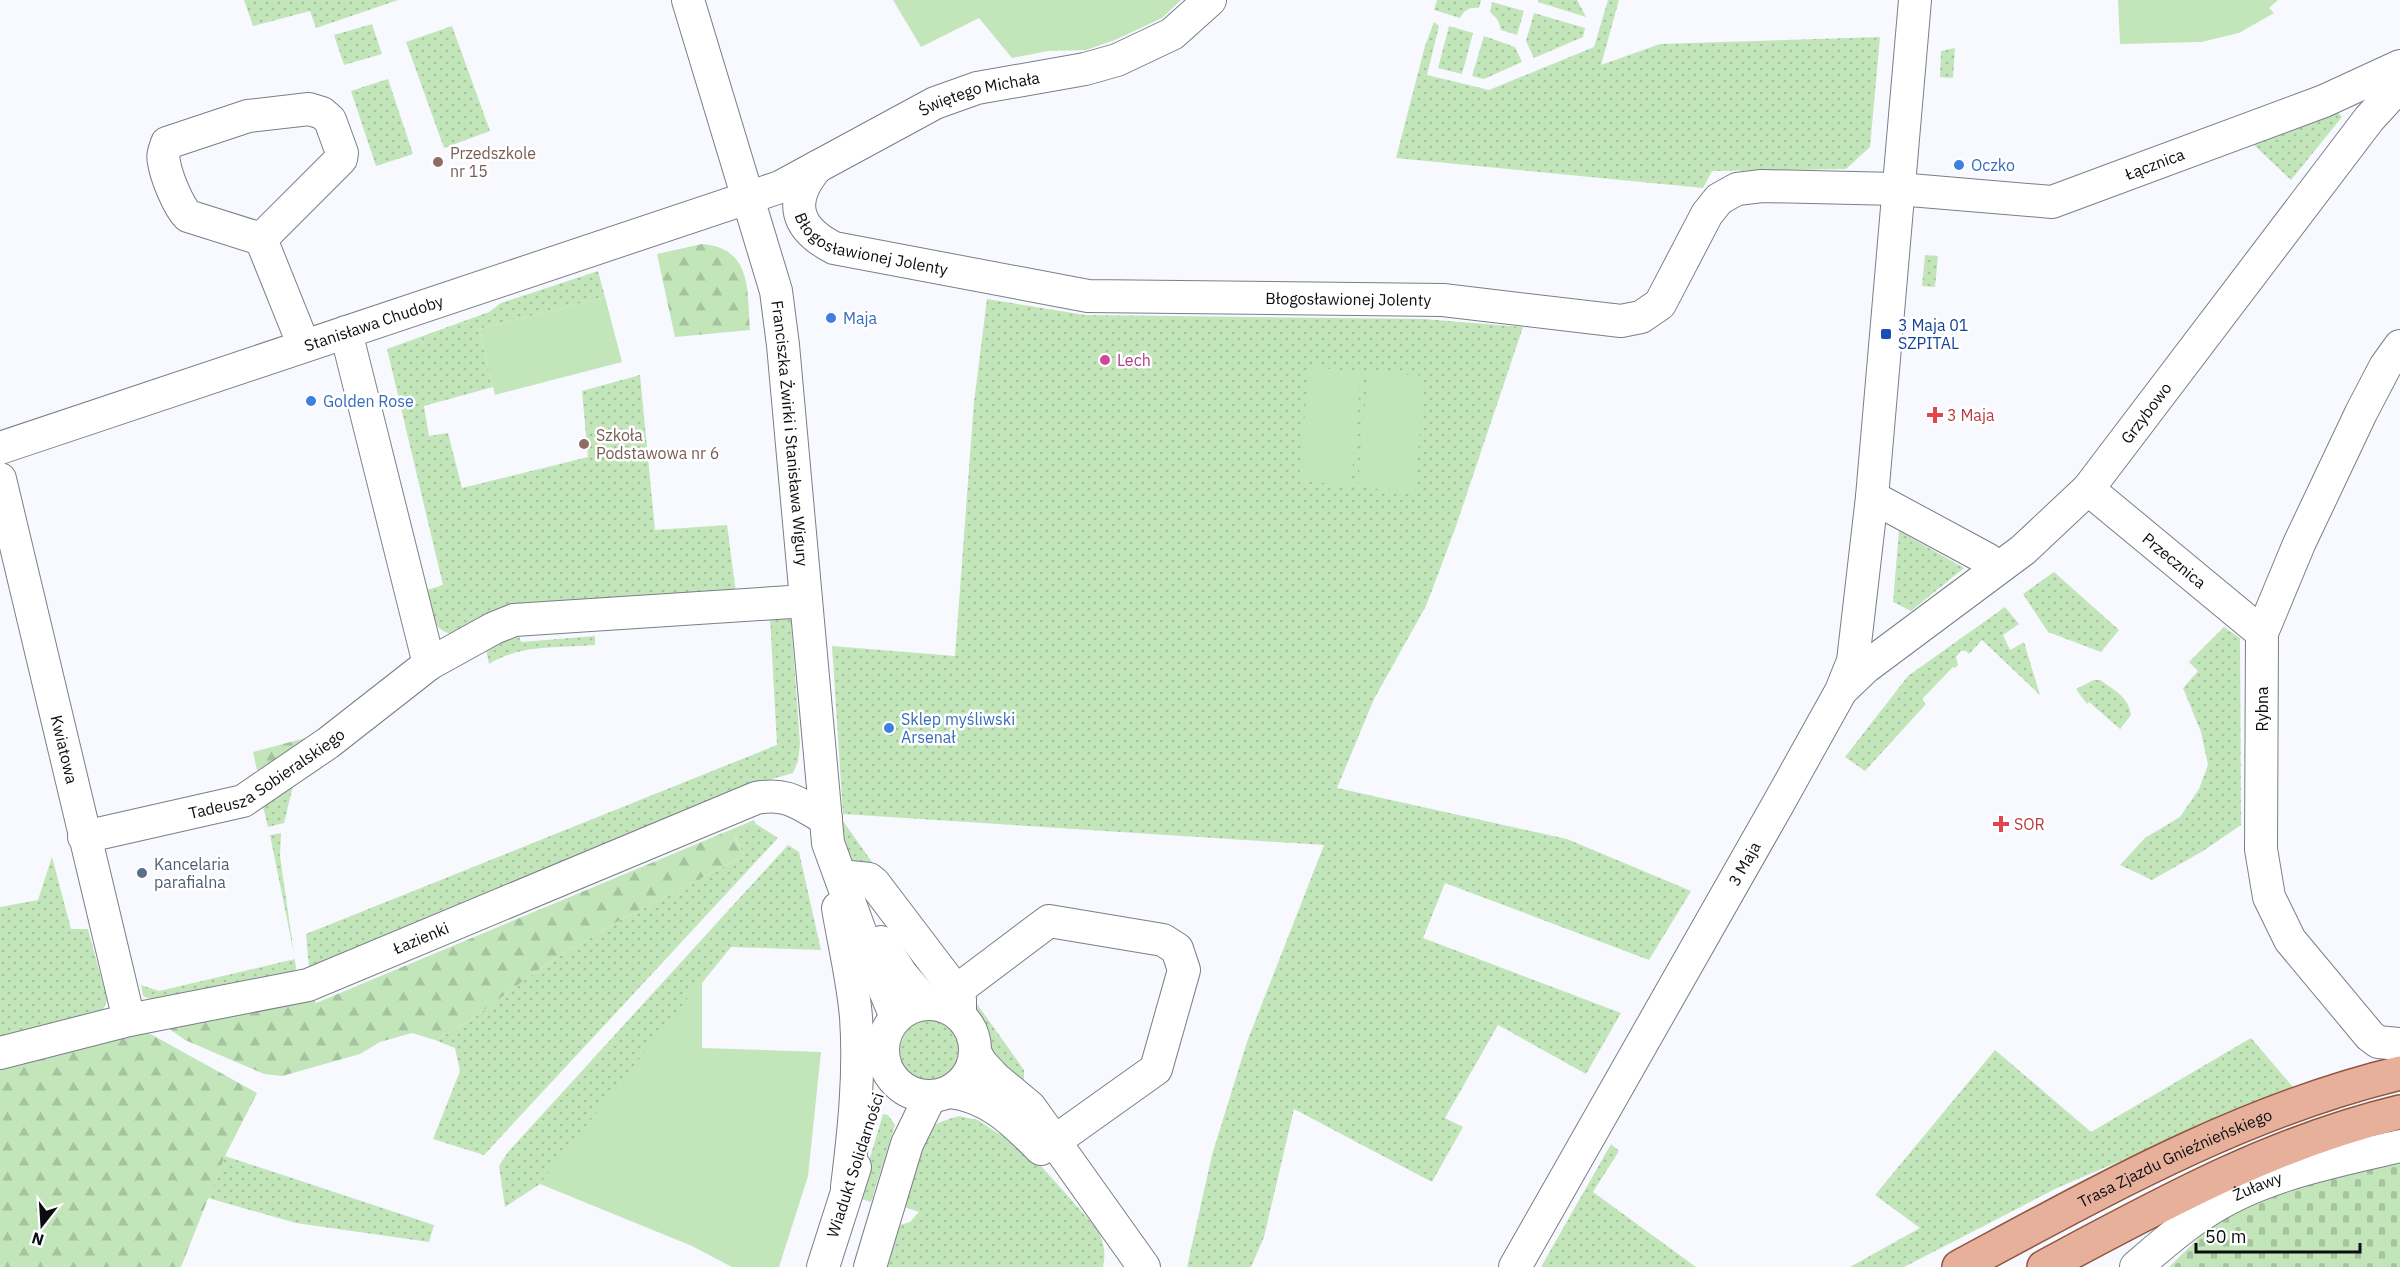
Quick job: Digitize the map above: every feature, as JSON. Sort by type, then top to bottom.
[{"type":"main road","name":"Trasa Zjazdu Gnieźnieńskiego","points":[[1959,1267],[2151,1165],[2300,1103],[2400,1073]]},
{"type":"main road","name":"Trasa Zjazdu Gnieźnieńskiego","points":[[2044,1267],[2191,1188],[2251,1161],[2318,1137],[2400,1112]]},
{"type":"street","name":"Franciszka Żwirki i Stanisława Wigury","points":[[688,0],[776,291],[827,831],[861,934],[896,1017]]},
{"type":"street","name":"Świętego Michała","points":[[748,196],[780,187],[899,120],[935,103],[977,88],[1085,69],[1117,60],[1172,34],[1210,0]]},
{"type":"street","name":"3 Maja","points":[[1515,1267],[1841,691],[1853,661],[1872,497],[1915,0]]},
{"type":"street","name":"Łącznica","points":[[1898,189],[2052,202],[2324,101],[2400,66]]},
{"type":"street","name":"Grzybowo","points":[[1841,691],[1866,667],[1997,567],[2023,550],[2088,489],[2369,119],[2400,85]]},
{"type":"street","points":[[309,109],[322,112],[330,120],[342,153],[341,159],[261,239],[188,216],[182,209],[164,162],[167,143],[248,116],[309,109]]},
{"type":"street","name":"Błogosławionej Jolenty","points":[[817,167],[806,180],[799,207],[802,221],[818,240],[834,248],[1008,283],[1088,296],[1443,300],[1621,321],[1641,317],[1660,304],[1707,214],[1719,199],[1737,189],[1762,186],[1898,189]]},
{"type":"street","name":"Stanisława Chudoby","points":[[0,448],[748,196]]},
{"type":"street","points":[[261,239],[304,346]]},
{"type":"street","points":[[346,332],[429,664]]},
{"type":"street","name":"Rybna","points":[[2400,346],[2385,367],[2361,413],[2299,544],[2262,633],[2261,849],[2269,897],[2290,940],[2370,1036],[2378,1042],[2400,1044]]},
{"type":"street","name":"Kwiatowa","points":[[0,479],[129,1020]]},
{"type":"street","name":"Przecznica","points":[[2088,489],[2262,633]]},
{"type":"street","points":[[1872,497],[1987,559],[1997,567]]},
{"type":"street","name":"Tadeusza Sobieralskiego","points":[[84,837],[243,801],[328,743],[429,664],[494,628],[514,620],[806,601]]},
{"type":"street","name":"Łazienki","points":[[0,1053],[129,1020],[308,985],[756,798],[783,796],[827,831]]},
{"type":"street","points":[[827,831],[856,1015],[856,1098],[847,1187]]},
{"type":"street","points":[[844,884],[869,879],[874,883],[958,1003],[975,1039],[974,1063],[965,1080],[940,1094],[907,1144],[870,1267]]},
{"type":"street","name":"Franciszka Żwirki i Stanisława Wigury","points":[[844,884],[902,975],[927,1004]]},
{"type":"street","points":[[1055,1141],[1156,1069],[1184,970],[1177,949],[1163,940],[1049,921],[958,1003],[944,1006],[915,1005],[896,1017],[883,1043],[888,1072],[901,1087],[910,1092],[974,1096],[996,1108],[1013,1121],[1064,1173],[1095,1199]]},
{"type":"street","points":[[976,1054],[995,1078],[1030,1107],[1144,1267]]},
{"type":"street","name":"Wiadukt Solidarności","points":[[823,1267],[847,1187],[869,1126],[885,1062]]},
{"type":"street","name":"Żuławy","points":[[2136,1267],[2201,1215],[2234,1196],[2313,1166],[2400,1146]]},
{"type":"green space","points":[[244,0],[398,0],[316,28],[310,11],[253,26]]},
{"type":"green space","points":[[893,0],[1181,0],[1162,18],[1115,40],[1086,50],[1048,51],[1012,58],[979,18],[921,47]]},
{"type":"green space","points":[[1437,0],[1481,0],[1479,8],[1468,10],[1460,18],[1434,10]]},
{"type":"green space","points":[[1538,0],[1577,0],[1586,17],[1538,2]]},
{"type":"green space","points":[[1608,0],[1619,0],[1601,65],[1660,44],[1880,37],[1870,147],[1846,169],[1712,171],[1703,188],[1396,158],[1425,46],[1434,22],[1439,26],[1427,75],[1489,90],[1594,47]]},
{"type":"green space","points":[[2118,0],[2278,0],[2269,8],[2274,13],[2239,33],[2201,42],[2120,44]]},
{"type":"green space","points":[[1492,2],[1524,11],[1517,35],[1501,30],[1498,20],[1490,12]]},
{"type":"green space","points":[[1534,13],[1585,28],[1583,37],[1534,58],[1526,41]]},
{"type":"green space","points":[[372,24],[382,54],[344,65],[334,35]]},
{"type":"green space","points":[[452,26],[490,131],[444,148],[406,42]]},
{"type":"green space","points":[[1449,26],[1473,33],[1462,74],[1438,68]]},
{"type":"green space","points":[[1484,36],[1515,47],[1522,62],[1484,79],[1472,76]]},
{"type":"green space","points":[[1955,48],[1953,78],[1940,77],[1941,51]]},
{"type":"green space","points":[[388,79],[413,154],[376,166],[351,91]]},
{"type":"green space","points":[[2338,112],[2342,117],[2291,180],[2253,144]]},
{"type":"green space","points":[[702,244],[719,247],[731,254],[739,263],[747,287],[750,330],[675,337],[657,254]]},
{"type":"green space","points":[[1925,255],[1938,256],[1935,287],[1922,286]]},
{"type":"green space","points":[[598,271],[605,297],[479,329],[493,387],[424,406],[429,436],[448,433],[462,488],[588,457],[582,391],[640,375],[655,530],[727,525],[736,593],[451,634],[435,623],[431,611],[427,590],[443,585],[387,349],[489,312],[501,303]]},
{"type":"green space","points":[[605,297],[622,362],[495,395],[479,329]]},
{"type":"green space","points":[[987,299],[1085,315],[1424,319],[1523,327],[1455,529],[1426,606],[1374,699],[1337,788],[1567,839],[1691,891],[1649,960],[1445,883],[1423,938],[1621,1013],[1586,1074],[1498,1025],[1445,1118],[1463,1127],[1432,1182],[1294,1109],[1264,1237],[1251,1267],[1187,1267],[1212,1155],[1247,1042],[1324,845],[843,814],[832,646],[955,656],[974,402]]},
{"type":"green space","points":[[1309,367],[1361,372],[1351,486],[1299,480]]},
{"type":"green space","points":[[1368,371],[1424,376],[1415,492],[1358,487]]},
{"type":"green space","points":[[1899,531],[1964,568],[1911,611],[1893,602]]},
{"type":"green space","points":[[2054,572],[2119,630],[2101,652],[2048,632],[2023,594]]},
{"type":"green space","points":[[2005,607],[2019,624],[2003,635],[2010,650],[2024,642],[2040,695],[1982,640],[1969,654],[1961,651],[1956,657],[1958,665],[1953,667],[1922,699],[1926,704],[1865,771],[1845,757],[1908,676]]},
{"type":"green space","points":[[788,616],[791,620],[800,744],[798,761],[793,773],[730,791],[309,968],[306,934],[777,745],[770,617]]},
{"type":"green space","points":[[516,626],[521,642],[595,636],[595,645],[527,650],[489,664],[486,649]]},
{"type":"green space","points":[[2224,627],[2240,638],[2241,825],[2203,851],[2152,880],[2120,865],[2145,838],[2180,817],[2199,789],[2208,765],[2201,732],[2183,688],[2198,671],[2189,662]]},
{"type":"green space","points":[[2094,680],[2100,680],[2120,694],[2127,703],[2131,715],[2120,729],[2089,702],[2087,704],[2076,689]]},
{"type":"green space","points":[[309,737],[311,744],[259,779],[253,752]]},
{"type":"green space","points":[[294,782],[284,823],[268,827],[262,802]]},
{"type":"green space","points":[[838,814],[882,876],[863,872],[847,857]]},
{"type":"green space","points":[[754,820],[756,824],[735,837],[744,856],[615,923],[545,965],[472,1019],[435,1040],[412,1033],[380,1042],[360,1054],[282,1076],[264,1074],[185,1040],[158,1021],[310,991],[316,1003]]},
{"type":"green space","points":[[756,824],[778,838],[484,1155],[433,1139],[460,1071],[455,1048],[435,1040],[472,1019],[545,965],[615,923],[744,856],[735,836]]},
{"type":"green space","points":[[281,833],[280,856],[294,954],[270,835]]},
{"type":"green space","points":[[788,845],[799,852],[821,950],[731,947],[540,1184],[505,1207],[499,1166],[508,1152]]},
{"type":"green space","points":[[52,857],[71,929],[88,929],[107,1000],[99,1020],[0,1046],[0,907],[38,900]]},
{"type":"green space","points":[[295,959],[294,973],[169,1007],[143,996],[141,985],[159,991]]},
{"type":"green space","points":[[702,980],[702,1048],[821,1052],[808,1176],[779,1267],[732,1267],[692,1246],[540,1184]]},
{"type":"green space","points":[[977,1004],[1024,1070],[1024,1080],[1019,1085],[989,1050],[980,1019],[970,1008]]},
{"type":"green space","points":[[925,1020],[937,1020],[953,1029],[960,1039],[962,1051],[960,1063],[953,1073],[937,1082],[925,1082],[914,1077],[905,1068],[900,1057],[900,1045],[905,1034],[914,1025]]},
{"type":"green space","points":[[138,1027],[257,1093],[225,1156],[181,1267],[0,1267],[0,1064]]},
{"type":"green space","points":[[2251,1038],[2293,1087],[2057,1188],[1904,1267],[1850,1267],[1920,1228],[1875,1195],[1995,1050],[2091,1132]]},
{"type":"green space","points":[[883,1114],[888,1115],[895,1125],[871,1202],[858,1198]]},
{"type":"green space","points":[[959,1116],[978,1120],[999,1134],[1004,1128],[1018,1140],[1098,1230],[1104,1248],[1103,1267],[887,1267],[900,1225],[910,1222],[919,1212],[905,1207],[915,1157],[923,1139],[932,1127]]},
{"type":"green space","points":[[1611,1144],[1619,1151],[1593,1192],[1696,1267],[1541,1267]]},
{"type":"green space","points":[[225,1156],[434,1225],[429,1242],[296,1223],[208,1198]]},
{"type":"green space","points":[[2400,1159],[2400,1267],[2169,1267],[2223,1214],[2305,1182]]},
{"type":"place","name":"Przedszkole nr 15","points":[[438,162]]},
{"type":"place","name":"Oczko","points":[[1959,165]]},
{"type":"place","name":"Maja","points":[[831,318]]},
{"type":"place","name":"3 Maja 01 SZPITAL","points":[[1886,334]]},
{"type":"place","name":"Lech","points":[[1105,360]]},
{"type":"place","name":"Golden Rose","points":[[311,401]]},
{"type":"place","name":"3 Maja","points":[[1935,415]]},
{"type":"place","name":"Szkoła Podstawowa nr 6","points":[[584,444]]},
{"type":"place","name":"Sklep myśliwski Arsenał","points":[[889,728]]},
{"type":"place","name":"SOR","points":[[2001,824]]},
{"type":"place","name":"Kancelaria parafialna","points":[[142,873]]}]
